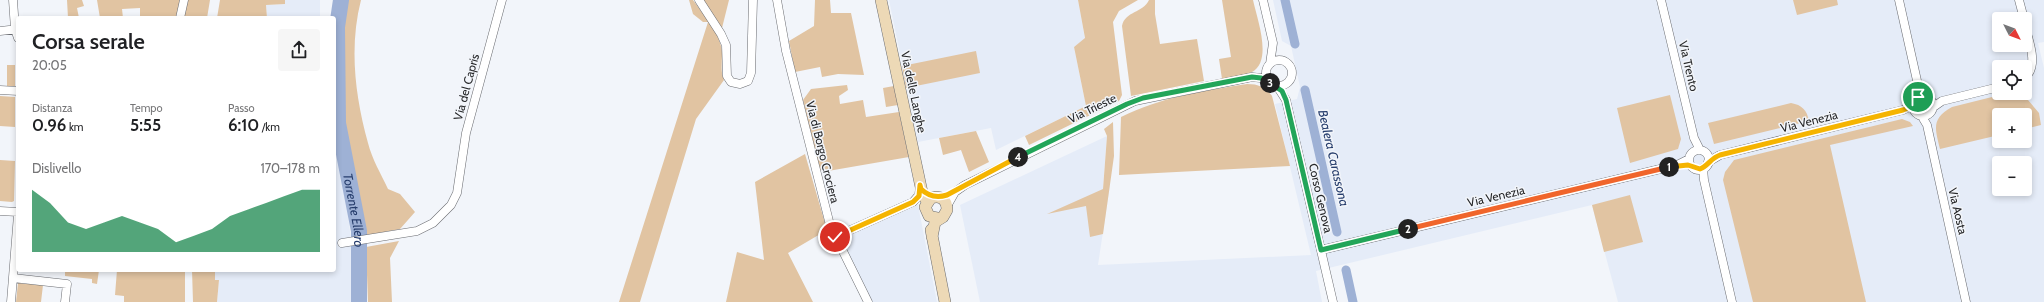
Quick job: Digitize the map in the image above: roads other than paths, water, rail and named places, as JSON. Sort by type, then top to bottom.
[{"type":"main road","name":"Via delle Langhe","points":[[881,0],[921,187],[934,198],[946,202],[947,206]]},
{"type":"main road","name":"Via delle Langhe","points":[[934,198],[925,207],[934,217],[932,237],[945,302]]},
{"type":"main road","points":[[934,217],[945,214],[947,206]]},
{"type":"street","points":[[13,0],[16,22]]},
{"type":"street","points":[[180,16],[184,0]]},
{"type":"street","name":"Via del Capris","points":[[342,243],[417,230],[436,221],[452,203],[458,182],[466,133],[502,0]]},
{"type":"street","points":[[699,0],[722,34],[726,45],[727,76],[731,82],[740,84],[748,81],[751,73],[754,0]]},
{"type":"street","name":"Via di Borgo Crociera","points":[[777,0],[784,46],[818,185],[835,237],[868,302]]},
{"type":"street","name":"Corso Genova","points":[[1263,0],[1273,43],[1285,61],[1289,64],[1292,71],[1291,79],[1288,83],[1286,100],[1333,302]]},
{"type":"street","name":"Via Trento","points":[[1661,0],[1732,302]]},
{"type":"street","name":"Via Aosta","points":[[1899,0],[1966,302]]},
{"type":"street","points":[[2019,0],[2022,12]]},
{"type":"street","points":[[0,30],[16,29]]},
{"type":"street","name":"Corso Genova","points":[[1273,43],[1266,74],[1286,100]]},
{"type":"street","points":[[2031,52],[2033,61],[2032,69]]},
{"type":"street","points":[[1269,65],[1279,60],[1285,61]]},
{"type":"street","name":"Via Trieste","points":[[1252,77],[1269,65]]},
{"type":"street","name":"Via Trieste","points":[[934,198],[955,192],[986,174],[1134,101],[1252,77],[1261,78],[1273,84]]},
{"type":"street","points":[[1273,84],[1285,85],[1288,83]]},
{"type":"street","name":"Via Venezia","points":[[1321,250],[1992,89]]},
{"type":"street","points":[[0,90],[16,91]]},
{"type":"street","points":[[835,237],[913,202],[919,196],[921,187]]},
{"type":"street","points":[[947,206],[955,192]]},
{"type":"street","points":[[0,211],[16,212]]},
{"type":"street","points":[[11,302],[16,241]]},
{"type":"street","points":[[13,278],[67,284],[65,302]]},
{"type":"waterway","name":"Torrente Ellero","points":[[341,0],[337,27],[338,123],[359,231],[359,302]]},
{"type":"waterway","name":"Bealera Carassona","points":[[1285,0],[1295,44]]},
{"type":"waterway","name":"Bealera Carassona","points":[[1305,90],[1337,232]]},
{"type":"waterway","name":"Bealera Carassona","points":[[1346,270],[1353,302]]}]
